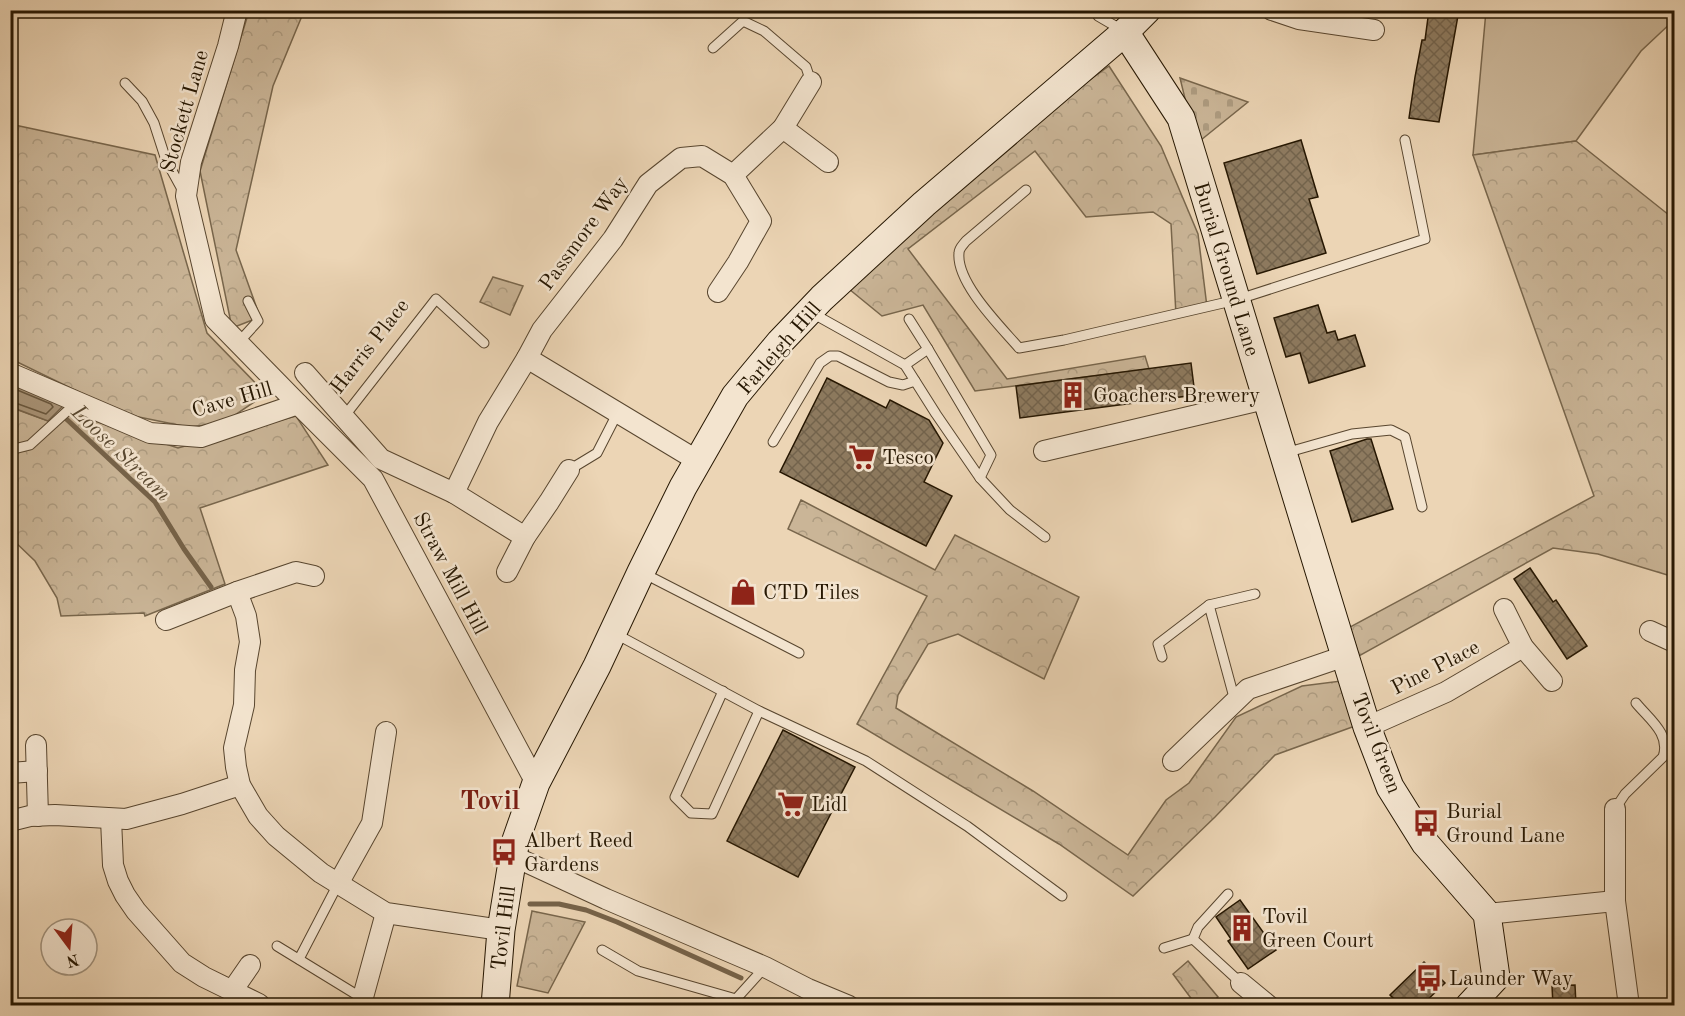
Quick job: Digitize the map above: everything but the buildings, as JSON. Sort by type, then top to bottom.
[{"type":"main road","name":"Farleigh Hill","points":[[536,783],[597,666],[640,572],[735,396],[780,342],[809,312],[924,204],[1125,32],[1147,10]]},
{"type":"main road","name":"Burial Ground Lane","points":[[1125,32],[1181,118],[1345,656]]},
{"type":"main road","name":"Tovil Green","points":[[1345,656],[1367,727],[1390,787],[1425,843],[1487,915]]},
{"type":"main road","name":"Tovil Hill","points":[[495,1005],[501,930],[513,856],[516,840],[536,783]]},
{"type":"main road","points":[[1469,1005],[1496,977],[1487,915]]},
{"type":"street","name":"Stockett Lane","points":[[237,10],[228,46],[191,162],[186,196],[215,319],[298,404]]},
{"type":"street","points":[[1272,10],[1299,19],[1374,30]]},
{"type":"street","points":[[733,175],[783,128],[812,82]]},
{"type":"street","points":[[783,128],[828,162]]},
{"type":"street","name":"Passmore Way","points":[[454,493],[488,422],[542,330],[613,239],[648,184],[681,158],[702,156],[733,175],[761,221],[741,263],[718,292]]},
{"type":"street","points":[[527,358],[698,461]]},
{"type":"street","name":"Cave Hill","points":[[10,373],[150,433],[201,437],[298,404]]},
{"type":"street","name":"Harris Place","points":[[305,373],[381,459],[454,493],[525,537]]},
{"type":"street","points":[[1044,452],[1265,399]]},
{"type":"street","name":"Straw Mill Hill","points":[[298,404],[373,479],[536,783]]},
{"type":"street","points":[[507,572],[525,537],[569,470]]},
{"type":"street","points":[[166,620],[296,572],[314,576]]},
{"type":"street","points":[[237,592],[246,616],[250,642],[245,670],[244,705],[234,748],[240,784],[258,816],[276,836],[321,873],[386,913],[501,930]]},
{"type":"street","points":[[1504,609],[1523,647],[1552,681]]},
{"type":"street","points":[[1650,631],[1674,642]]},
{"type":"street","name":"Pine Place","points":[[1367,727],[1446,692],[1523,647]]},
{"type":"street","points":[[1173,761],[1248,689],[1345,656]]},
{"type":"street","points":[[338,884],[372,823],[386,732]]},
{"type":"street","points":[[36,745],[38,816]]},
{"type":"street","points":[[10,773],[37,771]]},
{"type":"street","points":[[10,821],[30,816],[126,819],[182,804],[240,784]]},
{"type":"street","points":[[1615,809],[1615,901],[1629,1005]]},
{"type":"street","points":[[111,819],[113,865],[118,881],[136,911],[182,963],[204,977],[259,1004]]},
{"type":"street","points":[[513,856],[849,1005]]},
{"type":"street","points":[[1487,915],[1615,901]]},
{"type":"street","points":[[369,1001],[386,913]]},
{"type":"street","points":[[232,991],[250,965]]},
{"type":"street","points":[[1241,983],[1262,1004]]},
{"type":"lane","points":[[1095,10],[1098,16],[1125,32]]},
{"type":"lane","points":[[713,48],[743,21],[764,31],[806,67],[812,82]]},
{"type":"lane","points":[[125,83],[142,101],[154,123],[166,160],[186,196]]},
{"type":"lane","points":[[1026,190],[966,241],[959,254],[966,282],[974,295],[1019,348],[1064,340],[1236,300],[1425,239],[1405,140]]},
{"type":"lane","name":"Harris Place","points":[[343,418],[436,299],[484,343]]},
{"type":"lane","points":[[238,343],[258,321],[248,302]]},
{"type":"lane","points":[[809,312],[905,365],[980,478],[1010,510],[1045,537]]},
{"type":"lane","points":[[909,319],[992,455],[980,478]]},
{"type":"lane","points":[[905,365],[928,350]]},
{"type":"lane","points":[[773,442],[820,363],[830,356],[838,356],[889,382],[903,385],[915,381]]},
{"type":"lane","points":[[10,450],[30,445],[76,403]]},
{"type":"lane","points":[[569,470],[597,453],[618,412]]},
{"type":"lane","points":[[1282,454],[1352,434],[1391,430],[1405,437],[1422,507]]},
{"type":"lane","points":[[640,572],[799,653]]},
{"type":"lane","points":[[1162,657],[1158,644],[1209,605],[1254,594]]},
{"type":"lane","points":[[1209,605],[1235,701]]},
{"type":"lane","points":[[612,632],[759,711],[866,761],[967,826],[1062,896]]},
{"type":"lane","points":[[723,691],[675,797],[691,813],[712,814],[759,711]]},
{"type":"lane","points":[[1615,809],[1625,794],[1663,757],[1666,749],[1665,740],[1660,731],[1636,703]]},
{"type":"lane","points":[[299,959],[338,884]]},
{"type":"lane","points":[[1193,939],[1198,927],[1228,894]]},
{"type":"lane","points":[[1164,948],[1193,939]]},
{"type":"lane","points":[[1193,939],[1241,983]]},
{"type":"lane","points":[[277,946],[369,1001]]},
{"type":"lane","points":[[602,950],[638,971],[736,999],[765,966]]},
{"type":"green space","points":[[249,11],[304,11],[273,86],[236,250],[260,317],[232,328],[200,171]]},
{"type":"green space","points":[[1486,11],[1674,11],[1674,20],[1641,51],[1576,141],[1473,155]]},
{"type":"green space","points":[[1109,66],[1161,146],[1198,234],[1207,307],[1176,315],[1171,224],[1153,212],[1086,217],[1035,151],[908,249],[1007,379],[1145,356],[1149,369],[975,391],[923,305],[882,316],[849,289],[1006,140]]},
{"type":"green space","points":[[1180,78],[1248,102],[1196,144]]},
{"type":"green space","points":[[10,124],[155,155],[207,333],[266,394],[223,423],[188,427],[124,414],[11,359]]},
{"type":"green space","points":[[1576,141],[1674,219],[1674,577],[1598,554],[1553,548],[1359,656],[1350,627],[1594,496],[1473,155]]},
{"type":"green space","points":[[493,277],[523,286],[510,315],[480,302]]},
{"type":"green space","points":[[10,407],[48,421],[73,414],[178,448],[296,416],[328,465],[200,508],[225,584],[145,616],[144,613],[61,616],[57,598],[35,561],[11,538]]},
{"type":"green space","points":[[801,500],[935,570],[955,535],[1079,597],[1044,679],[958,634],[928,644],[898,695],[896,708],[1033,791],[1128,855],[1166,800],[1189,783],[1236,717],[1302,686],[1341,681],[1355,726],[1275,755],[1133,896],[1059,844],[857,724],[927,596],[788,529]]},
{"type":"green space","points":[[532,911],[585,922],[548,993],[517,986]]},
{"type":"green space","points":[[1188,961],[1218,997],[1208,1005],[1196,1005],[1173,974]]},
{"type":"water","points":[[10,381],[66,403],[48,421],[11,407]]},
{"type":"waterway","name":"Loose Stream","points":[[61,414],[155,502],[211,587]]},
{"type":"waterway","points":[[530,904],[559,904],[586,910],[741,978]]},
{"type":"place","name":"Goachers Brewery","points":[[1073,395]]},
{"type":"place","name":"Tesco","points":[[862,457]]},
{"type":"place","name":"CTD Tiles","points":[[743,592]]},
{"type":"place","name":"Lidl","points":[[791,804]]},
{"type":"place","name":"Burial Ground Lane","points":[[1426,823]]},
{"type":"place","name":"Albert Reed Gardens","points":[[504,852]]},
{"type":"place","name":"Tovil Green Court","points":[[1242,928]]},
{"type":"place","name":"Launder Way","points":[[1429,978]]},
{"type":"district","name":"Tovil","points":[[490,800]]}]
